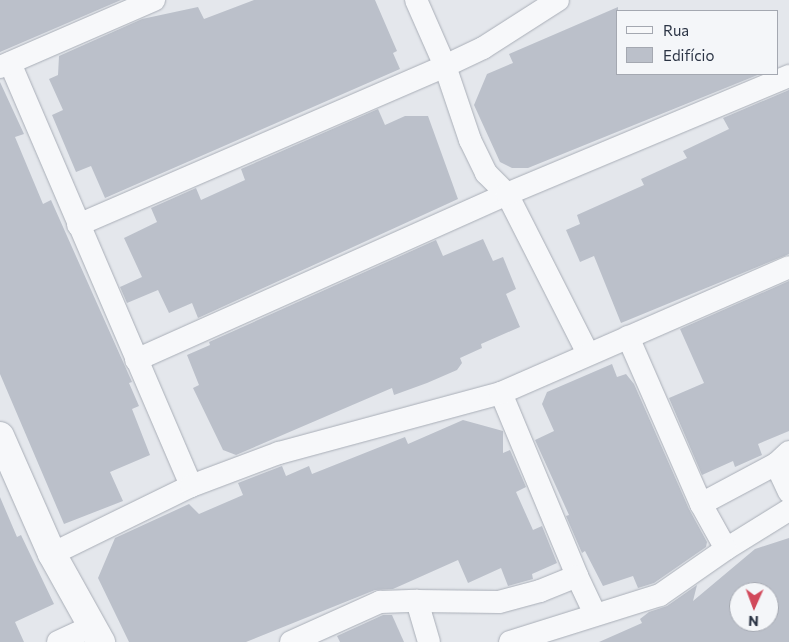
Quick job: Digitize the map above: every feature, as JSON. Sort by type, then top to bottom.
[{"type":"street","points":[[154,0],[5,65],[78,225],[191,486]]},
{"type":"street","points":[[416,0],[445,66],[470,140],[486,172],[507,194],[588,354]]},
{"type":"street","points":[[78,225],[445,66],[483,48],[558,0]]},
{"type":"street","points":[[136,360],[507,194],[789,76]]},
{"type":"street","points":[[52,554],[191,486],[326,438],[501,393],[789,267]]},
{"type":"street","points":[[628,337],[701,504],[726,549]]},
{"type":"street","points":[[501,393],[577,576],[595,614]]},
{"type":"street","points":[[0,436],[8,478],[96,635],[58,642]]},
{"type":"street","points":[[701,504],[782,458],[789,492]]},
{"type":"street","points":[[510,642],[660,595],[726,549],[789,510]]},
{"type":"street","points":[[291,642],[380,602],[499,602],[540,592],[577,576]]},
{"type":"street","points":[[418,601],[429,642]]},
{"type":"building","points":[[0,0],[121,0],[0,52]]},
{"type":"building","points":[[254,0],[375,0],[397,51],[393,53],[400,69],[105,198],[91,166],[76,172],[52,115],[63,110],[49,79],[58,75],[59,56],[142,19],[198,7],[204,19]]},
{"type":"building","points":[[618,7],[618,10],[616,10],[616,75],[758,75],[528,168],[512,168],[500,162],[474,105],[487,74],[513,63],[509,54]]},
{"type":"building","points":[[0,82],[24,134],[15,137],[43,204],[51,200],[132,382],[129,383],[139,406],[132,409],[150,455],[110,472],[123,501],[64,524],[0,374]]},
{"type":"building","points":[[789,90],[789,254],[621,323],[594,256],[580,262],[566,230],[580,224],[577,215],[644,185],[641,179],[687,158],[683,151],[729,129],[723,118]]},
{"type":"building","points":[[378,109],[385,125],[405,116],[428,116],[458,199],[198,318],[192,303],[169,313],[158,290],[127,303],[120,287],[142,277],[124,238],[157,222],[151,208],[196,188],[201,200],[245,180],[241,169]]},
{"type":"building","points":[[483,239],[493,261],[503,257],[516,289],[506,294],[520,327],[481,344],[482,348],[460,358],[462,363],[457,370],[427,383],[394,395],[392,388],[236,455],[223,450],[193,388],[199,385],[187,355],[210,345],[209,342],[436,240],[443,256]]},
{"type":"building","points":[[789,281],[789,431],[758,444],[762,455],[735,467],[733,461],[702,475],[669,398],[704,383],[680,329]]},
{"type":"building","points":[[612,364],[617,377],[626,374],[634,384],[689,509],[707,542],[706,547],[654,583],[638,588],[633,576],[603,586],[585,551],[582,553],[566,516],[569,515],[535,440],[554,431],[542,404],[547,392]]},
{"type":"building","points":[[463,420],[503,431],[503,453],[510,450],[526,487],[516,492],[533,530],[542,526],[557,563],[532,574],[533,579],[508,586],[501,568],[468,583],[458,560],[393,589],[375,590],[246,642],[129,642],[98,578],[115,538],[189,504],[199,514],[243,495],[238,483],[282,466],[286,476],[309,466],[312,474],[405,437],[408,444]]},
{"type":"building","points":[[0,497],[17,537],[21,535],[54,604],[15,622],[24,642],[0,642]]},
{"type":"building","points":[[789,538],[789,642],[599,642],[642,623],[640,619],[649,612],[667,606],[697,585],[693,601],[755,549]]},
{"type":"building","points":[[383,615],[392,615],[404,642],[340,642],[337,636]]}]
